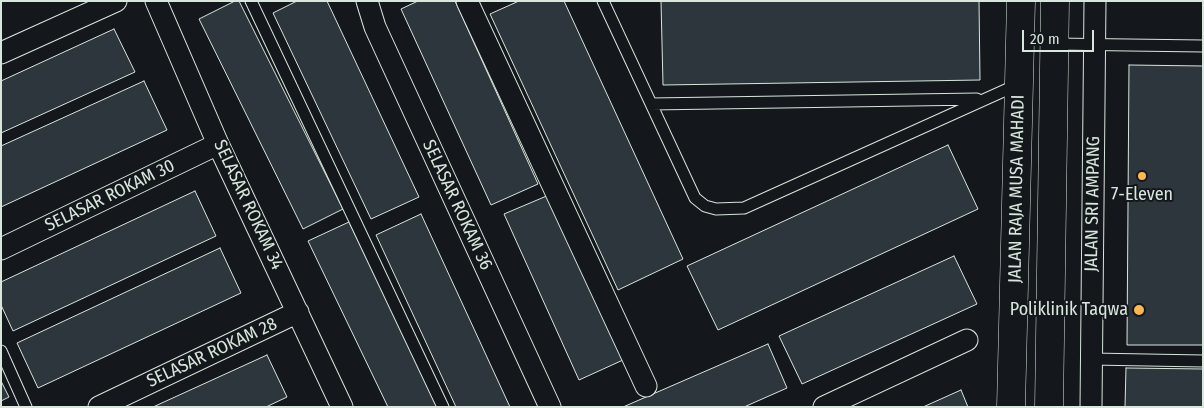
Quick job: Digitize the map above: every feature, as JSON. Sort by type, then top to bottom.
[{"type":"main road","name":"JALAN RAJA MUSA MAHADI","points":[[1011,407],[1021,1]]},
{"type":"main road","name":"JALAN RAJA MUSA MAHADI","points":[[1049,407],[1055,1]]},
{"type":"street","points":[[1,53],[116,1]]},
{"type":"street","name":"SELASAR ROKAM 34","points":[[156,1],[218,144],[342,407]]},
{"type":"street","name":"SELASAR ROKAM 36","points":[[367,1],[375,26],[550,407]]},
{"type":"street","points":[[467,1],[646,386]]},
{"type":"street","name":"JALAN SRI AMPANG","points":[[1091,407],[1095,1]]},
{"type":"street","name":"SELASAR ROKAM 30","points":[[1,249],[218,144]]},
{"type":"street","name":"SELASAR ROKAM 28","points":[[99,407],[298,312]]},
{"type":"street","points":[[824,407],[967,340]]},
{"type":"lane","points":[[251,1],[443,407]]},
{"type":"lane","points":[[603,1],[695,198],[710,208],[744,208],[1019,84]]},
{"type":"lane","points":[[1054,44],[1203,46]]},
{"type":"lane","points":[[651,104],[983,99]]},
{"type":"lane","points":[[1,351],[26,407]]},
{"type":"lane","points":[[1091,359],[1203,361]]},
{"type":"building","points":[[235,1],[239,1],[343,209],[303,229],[199,19]]},
{"type":"building","points":[[297,1],[327,1],[419,197],[371,219],[273,13]]},
{"type":"building","points":[[418,1],[455,1],[538,184],[491,205],[401,9]]},
{"type":"building","points":[[519,1],[564,1],[683,259],[618,290],[490,14]]},
{"type":"building","points":[[661,1],[979,1],[980,80],[663,85]]},
{"type":"building","points":[[114,29],[135,72],[1,133],[1,81]]},
{"type":"building","points":[[1129,65],[1203,66],[1203,345],[1127,345]]},
{"type":"building","points":[[144,81],[167,130],[1,207],[1,146]]},
{"type":"building","points":[[948,145],[978,209],[718,330],[687,266]]},
{"type":"building","points":[[195,191],[216,236],[13,331],[1,305],[1,282]]},
{"type":"building","points":[[549,195],[623,360],[579,380],[504,214]]},
{"type":"building","points":[[421,214],[510,407],[456,407],[376,235]]},
{"type":"building","points":[[349,222],[438,407],[388,407],[308,241]]},
{"type":"building","points":[[220,248],[241,293],[38,388],[17,343]]},
{"type":"building","points":[[954,256],[977,304],[802,384],[779,336]]},
{"type":"building","points":[[768,344],[787,388],[744,407],[623,407]]},
{"type":"building","points":[[267,355],[287,397],[266,407],[153,407]]},
{"type":"building","points":[[1126,368],[1203,369],[1203,407],[1125,407]]},
{"type":"building","points":[[1,381],[9,397],[1,401]]},
{"type":"building","points":[[961,390],[968,407],[923,407]]},
{"type":"place","name":"7-Eleven","points":[[1142,176]]},
{"type":"place","name":"Poliklinik Taqwa","points":[[1139,310]]}]
